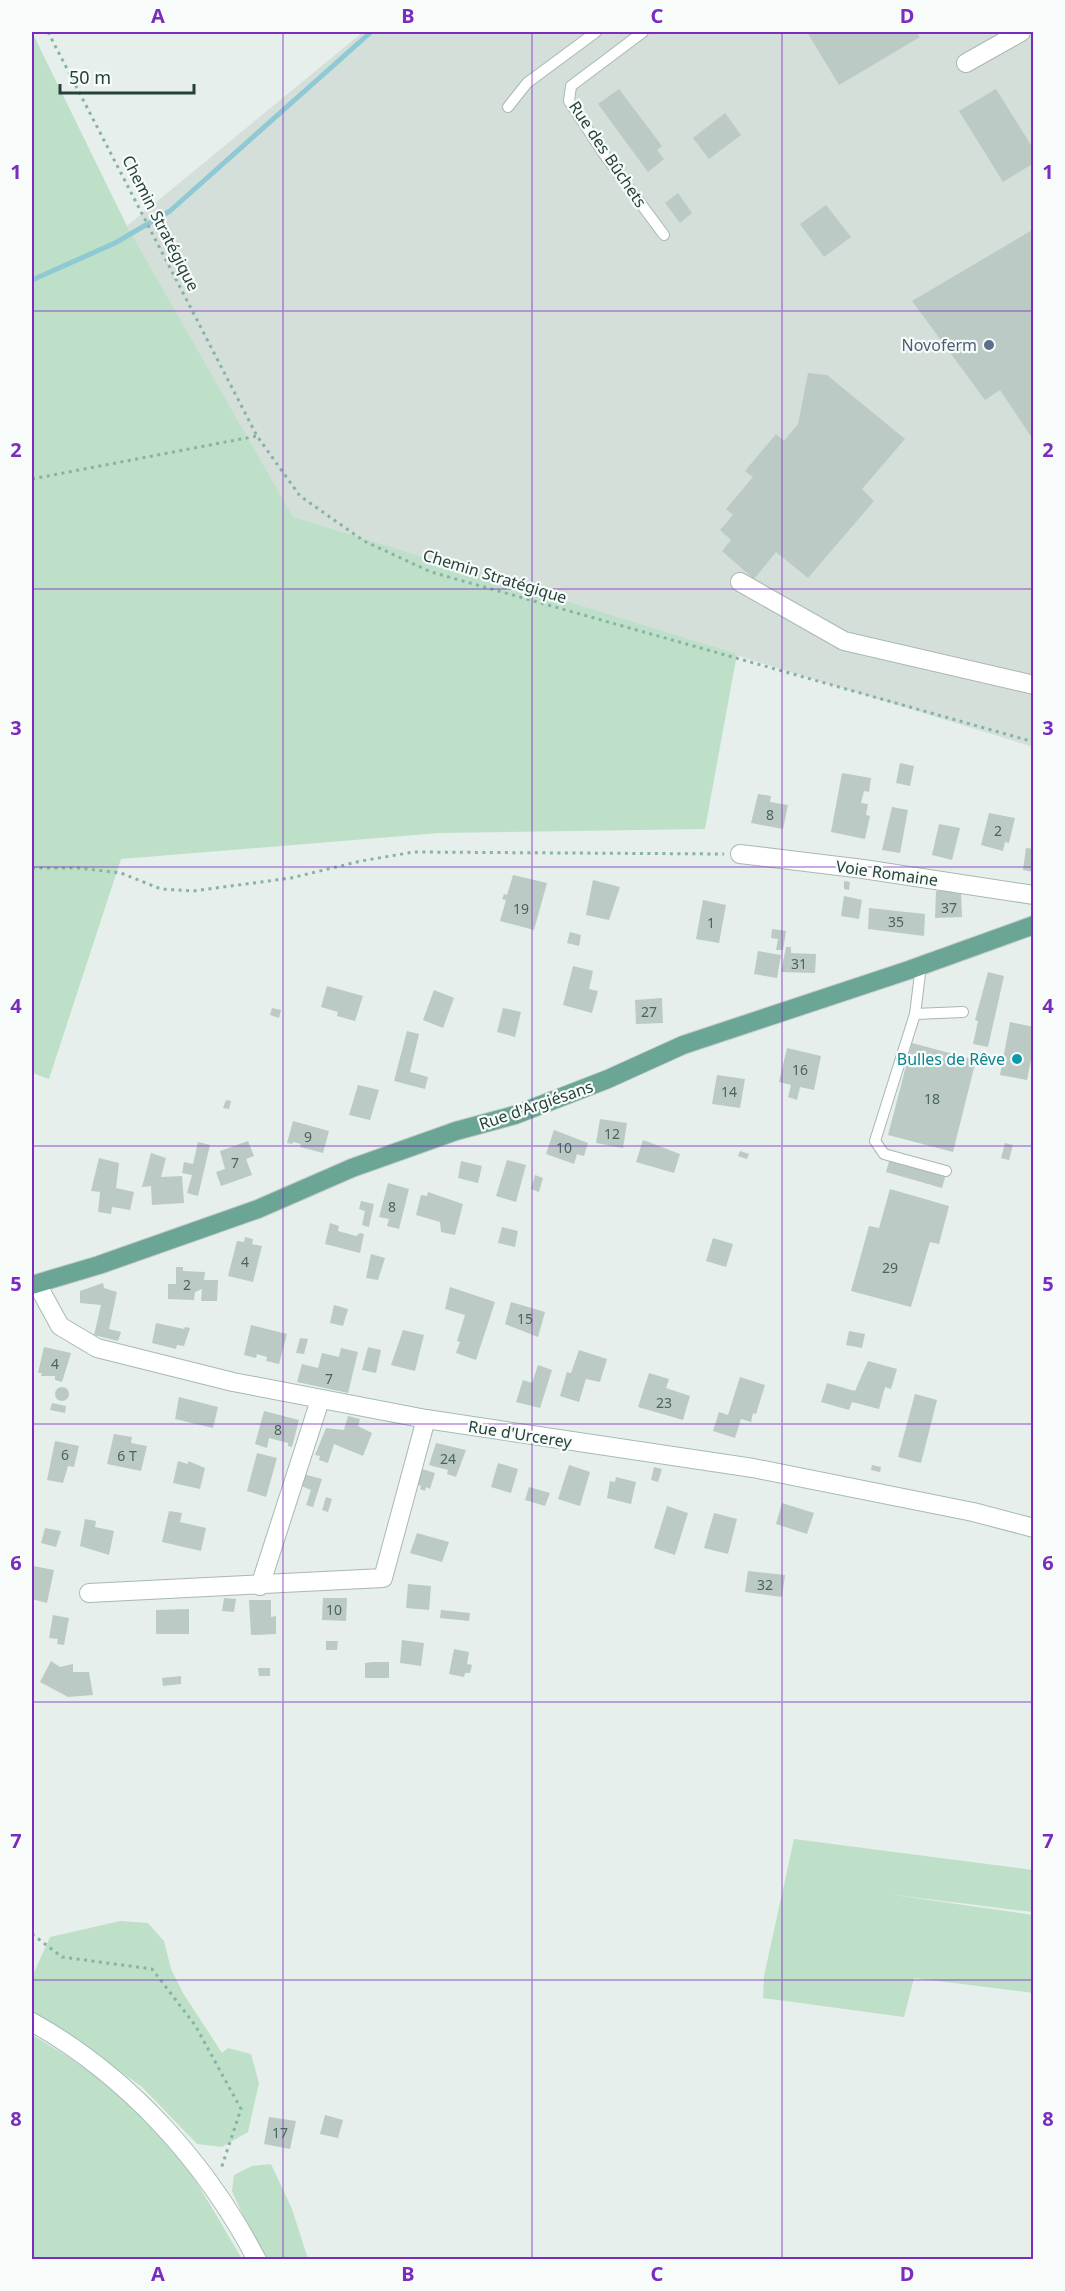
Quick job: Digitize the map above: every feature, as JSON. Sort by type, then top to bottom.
[{"type":"main road","name":"Rue d'Argiésans","points":[[34,1284],[258,1209],[352,1168],[456,1131],[514,1115],[608,1079],[683,1045],[921,966],[1034,925]]},
{"type":"street","points":[[966,63],[1021,32]]},
{"type":"street","points":[[740,582],[844,641],[1034,685]]},
{"type":"street","name":"Voie Romaine","points":[[740,854],[863,869],[1034,895]]},
{"type":"street","name":"Rue d'Urcerey","points":[[34,1284],[60,1326],[97,1348],[233,1382],[426,1419],[753,1468],[973,1512],[1034,1528]]},
{"type":"street","points":[[260,1586],[320,1400]]},
{"type":"street","points":[[89,1593],[382,1578],[426,1419]]},
{"type":"street","points":[[37,2026],[126,2090],[160,2122],[214,2188],[257,2259]]},
{"type":"lane","points":[[508,107],[527,83],[596,32]]},
{"type":"lane","name":"Rue des Bûchets","points":[[643,32],[571,86],[569,101],[604,154],[664,235]]},
{"type":"lane","points":[[921,966],[915,1014],[875,1142],[885,1154],[946,1171]]},
{"type":"lane","points":[[915,1014],[963,1012]]},
{"type":"path","name":"Chemin Stratégique","points":[[48,32],[257,436],[300,496],[364,541],[431,572],[1034,742]]},
{"type":"path","points":[[32,480],[257,436]]},
{"type":"path","points":[[32,868],[78,868],[121,873],[161,889],[193,891],[291,878],[361,861],[414,852],[740,854]]},
{"type":"path","points":[[32,1934],[62,1957],[152,1969],[195,2025],[241,2109],[214,2188]]},
{"type":"shaded area","points":[[363,32],[1033,32],[1033,747],[293,518],[127,226]]},
{"type":"green space","points":[[32,32],[127,226],[293,517],[737,654],[705,829],[439,833],[121,859],[49,1079],[32,1073]]},
{"type":"green space","points":[[794,1839],[1033,1870],[1033,1912],[887,1894],[1033,1915],[1033,1993],[914,1978],[904,2017],[763,1998],[764,1976]]},
{"type":"green space","points":[[120,1921],[148,1923],[164,1941],[171,1969],[183,1993],[222,2053],[228,2048],[251,2054],[259,2083],[248,2132],[222,2147],[197,2144],[142,2087],[45,2019],[32,2013],[32,1977],[50,1937]]},
{"type":"green space","points":[[32,2035],[104,2083],[154,2127],[189,2171],[242,2259],[32,2259]]},
{"type":"green space","points":[[271,2164],[292,2209],[308,2259],[263,2259],[232,2191],[234,2175],[252,2166]]},
{"type":"building","points":[[807,32],[916,32],[920,37],[839,85]]},
{"type":"building","points":[[619,89],[662,146],[657,150],[664,159],[648,172],[598,104]]},
{"type":"building","points":[[996,89],[1034,150],[1034,163],[1003,182],[959,111]]},
{"type":"building","points":[[725,113],[741,135],[709,159],[693,138]]},
{"type":"building","points":[[678,193],[692,213],[680,223],[665,203]]},
{"type":"building","points":[[826,205],[851,237],[824,257],[800,224]]},
{"type":"building","name":"Novoferm","points":[[1034,229],[1034,441],[1000,390],[985,400],[912,301]]},
{"type":"building","points":[[808,373],[827,375],[905,439],[862,489],[874,501],[808,578],[776,552],[754,579],[722,551],[731,540],[720,530],[733,515],[726,509],[753,477],[745,471],[776,434],[784,441],[798,424]]},
{"type":"building","points":[[900,763],[914,766],[910,786],[896,783]]},
{"type":"building","points":[[842,773],[871,778],[869,792],[864,791],[861,803],[868,804],[866,815],[870,816],[865,839],[831,832]]},
{"type":"building","points":[[758,794],[771,796],[770,802],[788,805],[783,829],[751,823]]},
{"type":"building","points":[[892,807],[908,810],[900,853],[882,850]]},
{"type":"building","points":[[989,813],[1015,818],[1009,843],[1005,842],[1003,851],[981,845]]},
{"type":"building","points":[[939,824],[960,828],[952,860],[932,855]]},
{"type":"building","points":[[1026,848],[1034,849],[1034,872],[1023,870]]},
{"type":"building","points":[[513,875],[547,883],[534,930],[500,921],[506,900],[502,899],[504,894],[507,895]]},
{"type":"building","points":[[593,880],[620,887],[609,920],[586,915]]},
{"type":"building","points":[[844,881],[850,882],[849,890],[844,889]]},
{"type":"building","points":[[936,891],[961,891],[962,917],[935,918]]},
{"type":"building","points":[[844,896],[862,900],[859,919],[841,916]]},
{"type":"building","points":[[703,900],[726,905],[719,943],[696,939]]},
{"type":"building","points":[[869,908],[925,914],[924,936],[868,929]]},
{"type":"building","points":[[772,929],[786,931],[783,950],[776,950],[778,939],[771,938]]},
{"type":"building","points":[[570,932],[581,935],[579,946],[567,943]]},
{"type":"building","points":[[786,947],[791,947],[791,953],[816,954],[815,973],[781,972]]},
{"type":"building","points":[[758,951],[781,955],[777,978],[754,974]]},
{"type":"building","points":[[573,966],[593,971],[589,989],[598,991],[592,1013],[563,1005]]},
{"type":"building","points":[[988,972],[1004,976],[988,1047],[973,1044],[978,1021],[975,1020]]},
{"type":"building","points":[[327,986],[363,996],[355,1021],[337,1016],[338,1012],[321,1007]]},
{"type":"building","points":[[434,990],[454,998],[443,1028],[423,1020]]},
{"type":"building","points":[[662,998],[663,1023],[636,1024],[635,1000]]},
{"type":"building","points":[[272,1008],[281,1010],[279,1018],[270,1015]]},
{"type":"building","points":[[503,1008],[521,1012],[515,1037],[497,1032]]},
{"type":"building","name":"Bulles de Rêve","points":[[1010,1022],[1034,1027],[1034,1044],[1027,1080],[1000,1075]]},
{"type":"building","points":[[407,1031],[419,1034],[410,1072],[428,1077],[425,1089],[394,1081]]},
{"type":"building","points":[[912,1043],[976,1060],[953,1152],[888,1135]]},
{"type":"building","points":[[787,1048],[821,1056],[814,1090],[800,1087],[797,1100],[788,1097],[791,1085],[779,1082]]},
{"type":"building","points":[[717,1075],[745,1079],[740,1108],[712,1104]]},
{"type":"building","points":[[358,1085],[379,1090],[370,1120],[349,1115]]},
{"type":"building","points":[[226,1100],[231,1101],[229,1109],[223,1108]]},
{"type":"building","points":[[600,1119],[627,1123],[623,1148],[596,1143]]},
{"type":"building","points":[[293,1121],[329,1131],[323,1153],[300,1147],[301,1144],[287,1143]]},
{"type":"building","points":[[554,1130],[588,1143],[584,1156],[577,1154],[574,1164],[546,1154]]},
{"type":"building","points":[[643,1140],[680,1154],[674,1173],[636,1162]]},
{"type":"building","points":[[248,1141],[254,1156],[246,1159],[252,1175],[221,1186],[216,1172],[225,1169],[220,1151]]},
{"type":"building","points":[[198,1142],[210,1145],[198,1196],[187,1193],[192,1175],[182,1173],[184,1162],[193,1164]]},
{"type":"building","points":[[1005,1143],[1013,1145],[1009,1160],[1001,1158]]},
{"type":"building","points":[[740,1151],[749,1154],[747,1159],[738,1156]]},
{"type":"building","points":[[151,1153],[166,1158],[161,1177],[182,1176],[184,1203],[152,1205],[151,1186],[142,1187]]},
{"type":"building","points":[[99,1158],[119,1163],[116,1188],[134,1192],[130,1210],[112,1207],[111,1214],[98,1212],[100,1192],[91,1191]]},
{"type":"building","points":[[890,1158],[946,1174],[942,1188],[886,1172]]},
{"type":"building","points":[[507,1160],[526,1165],[516,1202],[496,1196]]},
{"type":"building","points":[[461,1161],[482,1166],[478,1183],[458,1178]]},
{"type":"building","points":[[535,1175],[543,1178],[539,1192],[531,1189]]},
{"type":"building","points":[[388,1183],[409,1189],[399,1229],[387,1226],[389,1219],[379,1217]]},
{"type":"building","points":[[890,1189],[949,1206],[939,1244],[930,1242],[911,1307],[851,1291],[869,1226],[879,1228]]},
{"type":"building","points":[[428,1192],[463,1204],[455,1235],[441,1232],[440,1222],[416,1215],[421,1195],[427,1196]]},
{"type":"building","points":[[361,1201],[374,1204],[369,1227],[362,1225],[365,1211],[359,1209]]},
{"type":"building","points":[[330,1223],[339,1226],[338,1231],[356,1236],[360,1233],[364,1234],[360,1253],[325,1244]]},
{"type":"building","points":[[502,1227],[518,1231],[515,1247],[498,1243]]},
{"type":"building","points":[[245,1237],[253,1239],[252,1244],[262,1246],[253,1282],[228,1276],[237,1241],[244,1242]]},
{"type":"building","points":[[713,1238],[733,1244],[726,1267],[706,1261]]},
{"type":"building","points":[[371,1254],[385,1258],[378,1280],[366,1278]]},
{"type":"building","points":[[176,1267],[183,1267],[183,1271],[205,1272],[204,1280],[218,1280],[217,1301],[201,1301],[202,1289],[195,1292],[194,1300],[168,1299],[168,1284],[176,1284]]},
{"type":"building","points":[[103,1283],[104,1288],[117,1292],[109,1329],[121,1332],[118,1341],[94,1335],[101,1305],[80,1303],[80,1291]]},
{"type":"building","points":[[450,1287],[495,1302],[476,1360],[456,1353],[465,1315],[445,1309]]},
{"type":"building","points":[[511,1302],[545,1312],[538,1337],[505,1324]]},
{"type":"building","points":[[334,1305],[348,1309],[343,1326],[330,1323]]},
{"type":"building","points":[[156,1323],[184,1329],[185,1327],[190,1328],[184,1346],[177,1345],[176,1349],[152,1343]]},
{"type":"building","points":[[251,1325],[287,1334],[279,1364],[266,1361],[267,1357],[257,1354],[256,1358],[244,1355]]},
{"type":"building","points":[[403,1330],[424,1335],[415,1371],[391,1365]]},
{"type":"building","points":[[849,1331],[865,1334],[862,1348],[846,1345]]},
{"type":"building","points":[[300,1338],[308,1339],[304,1354],[296,1353]]},
{"type":"building","points":[[44,1347],[71,1353],[62,1382],[55,1380],[55,1376],[41,1376],[42,1373],[38,1373]]},
{"type":"building","points":[[368,1347],[381,1350],[376,1373],[362,1370]]},
{"type":"building","points":[[341,1348],[358,1352],[348,1393],[297,1382],[302,1364],[318,1368],[322,1353],[339,1357]]},
{"type":"building","points":[[579,1350],[607,1359],[600,1382],[586,1379],[579,1402],[560,1396],[567,1372],[571,1373]]},
{"type":"building","points":[[868,1361],[897,1369],[891,1389],[885,1387],[879,1409],[852,1402],[849,1410],[821,1402],[827,1383],[855,1391]]},
{"type":"building","points":[[538,1365],[552,1370],[540,1408],[516,1402],[523,1380],[532,1383]]},
{"type":"building","points":[[649,1373],[669,1379],[666,1388],[690,1396],[683,1420],[638,1407]]},
{"type":"building","points":[[740,1377],[765,1385],[756,1414],[753,1413],[751,1422],[741,1419],[735,1438],[713,1431],[719,1412],[728,1415]]},
{"type":"building","points":[[59,1387],[65,1387],[69,1394],[65,1401],[59,1401],[55,1397],[55,1391]]},
{"type":"building","points":[[915,1394],[937,1400],[921,1463],[898,1457]]},
{"type":"building","points":[[179,1397],[218,1407],[213,1428],[175,1419]]},
{"type":"building","points":[[52,1403],[66,1406],[65,1413],[50,1410]]},
{"type":"building","points":[[264,1411],[299,1420],[292,1447],[288,1446],[288,1443],[269,1438],[267,1448],[255,1444]]},
{"type":"building","points":[[348,1416],[360,1419],[358,1426],[372,1433],[363,1456],[334,1444],[328,1463],[319,1460],[320,1456],[315,1455],[326,1428],[344,1430]]},
{"type":"building","points":[[114,1434],[132,1437],[131,1443],[147,1446],[141,1471],[107,1464]]},
{"type":"building","points":[[55,1441],[79,1446],[74,1467],[68,1466],[63,1483],[47,1480]]},
{"type":"building","points":[[436,1443],[466,1450],[456,1477],[447,1474],[448,1470],[429,1465]]},
{"type":"building","points":[[257,1453],[277,1458],[266,1497],[247,1491]]},
{"type":"building","points":[[178,1461],[188,1464],[188,1461],[205,1468],[200,1489],[173,1483]]},
{"type":"building","points":[[498,1463],[518,1469],[511,1493],[491,1487]]},
{"type":"building","points":[[569,1465],[590,1472],[580,1506],[558,1499]]},
{"type":"building","points":[[872,1465],[881,1467],[880,1472],[871,1470]]},
{"type":"building","points":[[654,1467],[662,1469],[658,1482],[651,1480]]},
{"type":"building","points":[[422,1469],[435,1473],[430,1489],[426,1487],[425,1491],[417,1484]]},
{"type":"building","points":[[303,1474],[322,1479],[313,1507],[306,1505],[311,1490],[299,1485]]},
{"type":"building","points":[[616,1477],[636,1482],[631,1504],[607,1498],[610,1481],[615,1482]]},
{"type":"building","points":[[529,1487],[550,1493],[545,1506],[525,1500]]},
{"type":"building","points":[[326,1497],[332,1499],[328,1512],[322,1510]]},
{"type":"building","points":[[782,1503],[814,1513],[807,1534],[776,1524]]},
{"type":"building","points":[[667,1506],[688,1513],[675,1555],[654,1548]]},
{"type":"building","points":[[169,1511],[182,1513],[180,1522],[206,1528],[201,1551],[162,1542]]},
{"type":"building","points":[[714,1513],[737,1519],[728,1554],[704,1548]]},
{"type":"building","points":[[85,1519],[96,1521],[95,1527],[114,1531],[109,1555],[80,1546]]},
{"type":"building","points":[[45,1528],[61,1531],[56,1547],[41,1543]]},
{"type":"building","points":[[417,1533],[449,1542],[442,1562],[410,1553]]},
{"type":"building","points":[[33,1566],[54,1570],[47,1603],[32,1599]]},
{"type":"building","points":[[748,1571],[785,1575],[782,1597],[745,1592]]},
{"type":"building","points":[[408,1584],[431,1586],[429,1610],[406,1608]]},
{"type":"building","points":[[224,1598],[236,1599],[234,1612],[222,1611]]},
{"type":"building","points":[[323,1598],[347,1598],[346,1621],[322,1620]]},
{"type":"building","points":[[249,1600],[271,1600],[271,1617],[276,1616],[276,1634],[251,1635]]},
{"type":"building","points":[[189,1609],[189,1634],[156,1634],[156,1610]]},
{"type":"building","points":[[441,1610],[470,1613],[469,1621],[440,1618]]},
{"type":"building","points":[[53,1615],[69,1618],[64,1645],[57,1644],[58,1639],[49,1638]]},
{"type":"building","points":[[402,1640],[424,1643],[421,1666],[400,1663]]},
{"type":"building","points":[[326,1641],[338,1641],[337,1650],[326,1650]]},
{"type":"building","points":[[454,1649],[469,1652],[467,1664],[472,1665],[470,1673],[465,1673],[464,1677],[449,1674]]},
{"type":"building","points":[[51,1661],[60,1667],[73,1664],[73,1672],[89,1672],[93,1695],[68,1697],[40,1682]]},
{"type":"building","points":[[389,1662],[389,1678],[365,1678],[365,1663]]},
{"type":"building","points":[[258,1668],[270,1668],[270,1676],[259,1676]]},
{"type":"building","points":[[181,1676],[181,1684],[163,1686],[162,1678]]},
{"type":"building","points":[[325,2115],[343,2120],[338,2138],[320,2134]]},
{"type":"building","points":[[269,2117],[296,2121],[290,2149],[264,2144]]},
{"type":"waterway","points":[[32,280],[115,243],[170,211],[371,32]]},
{"type":"place","name":"Novoferm","points":[[989,345]]},
{"type":"place","name":"Bulles de Rêve","points":[[1017,1059]]}]
